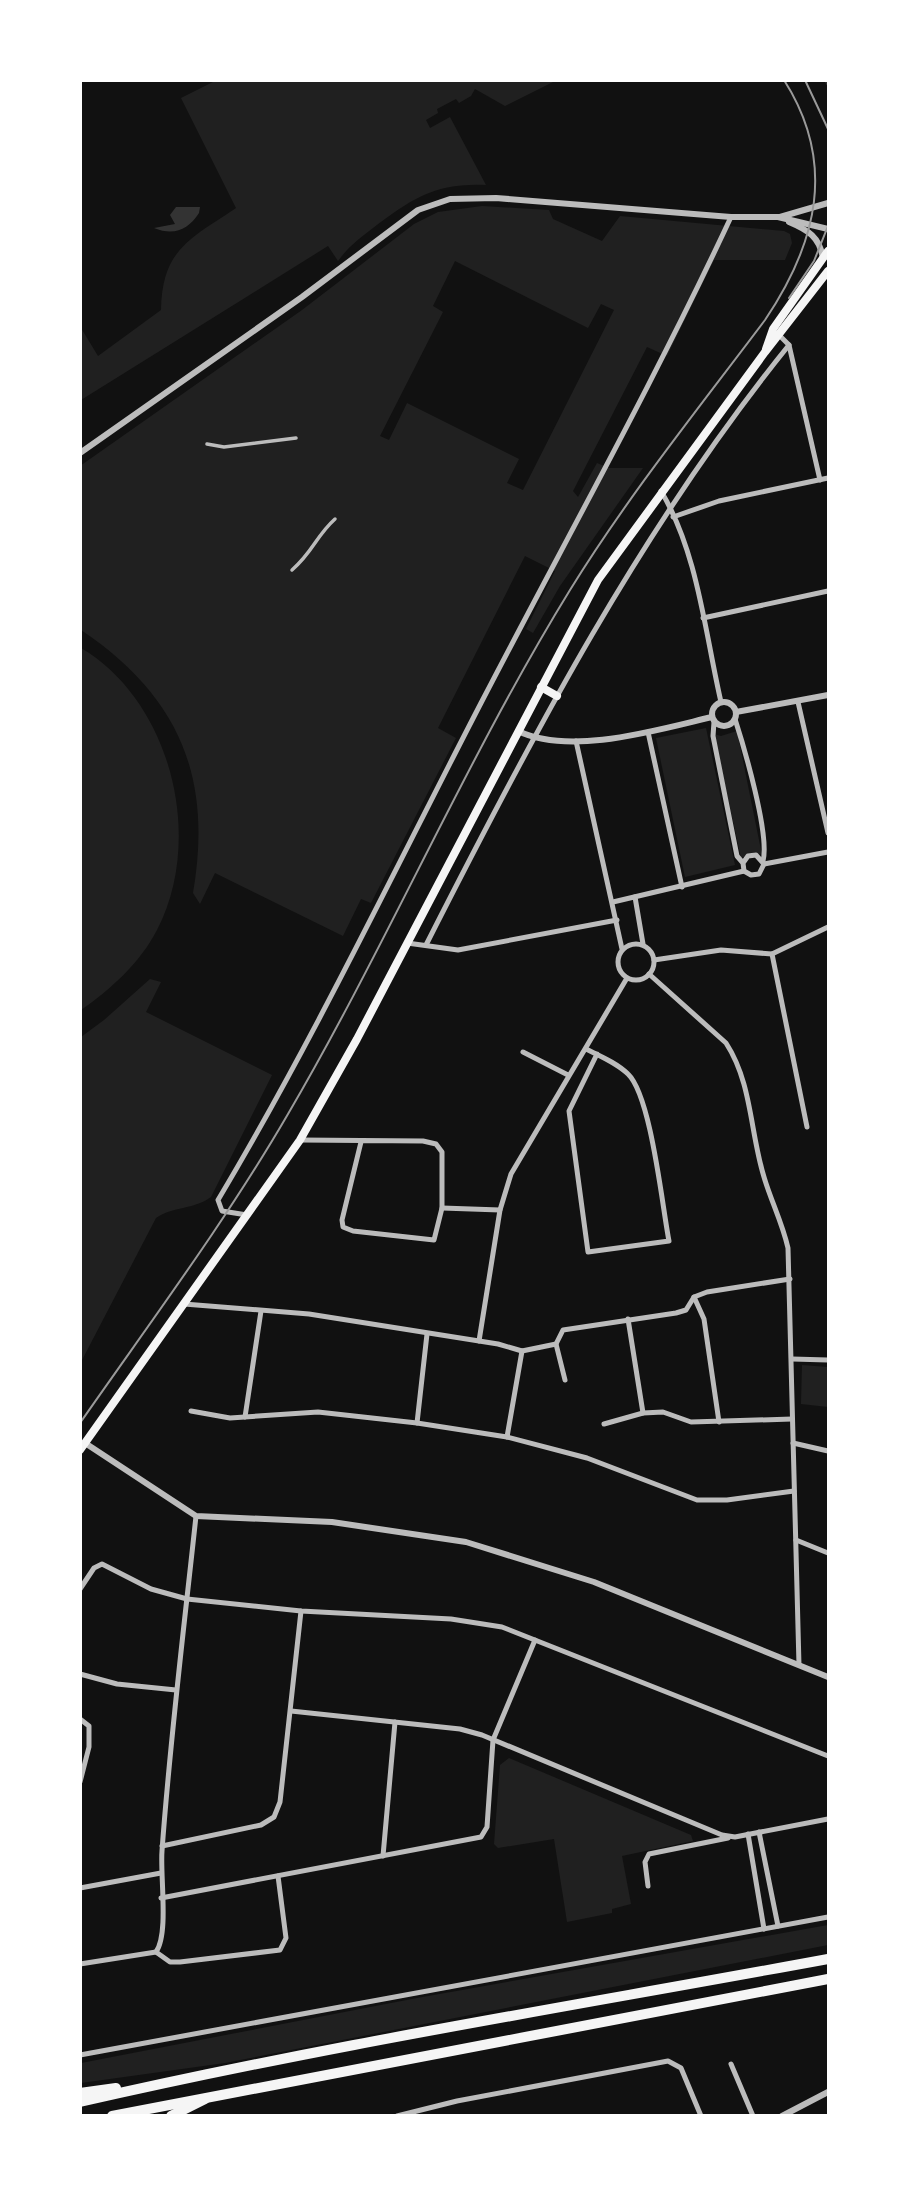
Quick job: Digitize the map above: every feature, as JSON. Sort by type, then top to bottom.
[{"type":"highway","points":[[80,2102],[168,2082],[828,1959]]},
{"type":"highway","points":[[112,2116],[828,1979]]},
{"type":"highway","points":[[80,2093],[168,2082]]},
{"type":"highway","points":[[171,2116],[209,2096]]},
{"type":"main road","points":[[765,352],[773,329],[828,251]]},
{"type":"main road","points":[[83,1447],[300,1140],[598,580],[661,491],[828,271]]},
{"type":"main road","points":[[541,687],[557,696]]},
{"type":"street","points":[[80,453],[428,205],[466,197],[496,198],[731,218],[774,217],[828,203]]},
{"type":"street","points":[[774,217],[828,229]]},
{"type":"street","points":[[774,217],[808,231],[821,246],[823,259]]},
{"type":"street","points":[[247,1215],[222,1211],[218,1200],[256,1136],[353,951],[657,368],[731,218]]},
{"type":"street","points":[[773,329],[789,345],[820,480]]},
{"type":"street","points":[[426,945],[532,738],[616,590],[671,508],[789,345]]},
{"type":"street","points":[[207,444],[224,447],[296,438]]},
{"type":"street","points":[[673,517],[719,501],[828,478]]},
{"type":"street","points":[[661,491],[671,508],[689,558],[720,702]]},
{"type":"street","points":[[292,570],[310,555],[321,532],[335,519]]},
{"type":"street","points":[[703,618],[828,591]]},
{"type":"street","points":[[518,731],[532,738],[563,743],[648,732],[713,719],[725,726],[735,715],[828,695]]},
{"type":"street","points":[[613,902],[744,871],[755,875],[762,871],[765,851],[756,799],[733,706],[720,702]]},
{"type":"street","points":[[720,702],[713,708],[713,736],[735,852],[743,863],[744,871]]},
{"type":"street","points":[[798,702],[828,833]]},
{"type":"street","points":[[648,732],[682,887]]},
{"type":"street","points":[[576,741],[617,920],[622,949],[617,964],[627,978]]},
{"type":"street","points":[[743,863],[752,855],[764,862],[782,864],[828,852]]},
{"type":"street","points":[[627,978],[643,979],[649,974],[654,960],[651,951],[643,944],[635,897]]},
{"type":"street","points":[[407,943],[458,950],[617,920]]},
{"type":"street","points":[[654,960],[721,950],[772,954],[828,927]]},
{"type":"street","points":[[622,949],[628,944],[643,944]]},
{"type":"street","points":[[772,954],[807,1127]]},
{"type":"street","points":[[649,974],[726,1043],[735,1056],[746,1093],[764,1179],[782,1222],[790,1279],[799,1665]]},
{"type":"street","points":[[479,1341],[500,1210],[511,1174],[627,978]]},
{"type":"street","points":[[586,1049],[597,1055],[629,1074],[643,1099],[669,1241],[588,1252],[569,1111],[597,1055]]},
{"type":"street","points":[[523,1052],[568,1074]]},
{"type":"street","points":[[300,1140],[423,1141],[436,1144],[442,1152],[442,1208],[437,1236],[432,1241],[353,1231],[343,1227],[361,1142]]},
{"type":"street","points":[[442,1208],[500,1210]]},
{"type":"street","points":[[565,1380],[556,1344],[564,1330],[686,1310],[694,1297],[707,1292],[790,1279]]},
{"type":"street","points":[[694,1297],[704,1319],[719,1422]]},
{"type":"street","points":[[184,1304],[309,1314],[522,1350],[556,1344]]},
{"type":"street","points":[[245,1416],[261,1311]]},
{"type":"street","points":[[628,1319],[643,1413]]},
{"type":"street","points":[[417,1423],[427,1334]]},
{"type":"street","points":[[507,1437],[522,1350]]},
{"type":"street","points":[[792,1360],[828,1360]]},
{"type":"street","points":[[191,1411],[216,1418],[318,1412],[507,1437],[586,1458],[697,1500],[727,1500],[794,1491]]},
{"type":"street","points":[[604,1424],[643,1413],[667,1412],[683,1420],[719,1422],[792,1419]]},
{"type":"street","points":[[793,1443],[828,1451]]},
{"type":"street","points":[[83,1447],[196,1516],[332,1522],[466,1542],[593,1582],[828,1677]]},
{"type":"street","points":[[156,1952],[161,1938],[162,1846],[176,1690],[196,1516]]},
{"type":"street","points":[[796,1540],[828,1553]]},
{"type":"street","points":[[80,1589],[94,1568],[103,1564],[151,1589],[187,1598],[301,1611],[482,1622],[535,1640],[828,1756]]},
{"type":"street","points":[[162,1846],[261,1825],[274,1816],[280,1802],[292,1711],[301,1611]]},
{"type":"street","points":[[162,1898],[483,1835],[487,1827],[494,1740],[535,1640]]},
{"type":"street","points":[[80,1674],[117,1684],[176,1690]]},
{"type":"street","points":[[292,1711],[460,1729],[494,1740],[701,1828],[735,1836]]},
{"type":"street","points":[[80,1719],[89,1726],[90,1735],[80,1782]]},
{"type":"street","points":[[383,1856],[395,1722]]},
{"type":"street","points":[[648,1886],[645,1862],[649,1854],[828,1819]]},
{"type":"street","points":[[759,1832],[778,1926]]},
{"type":"street","points":[[748,1834],[764,1929]]},
{"type":"street","points":[[80,1888],[161,1873]]},
{"type":"street","points":[[80,1964],[156,1952],[170,1962],[180,1962],[280,1950],[286,1938],[278,1877]]},
{"type":"street","points":[[80,2055],[828,1916]]},
{"type":"street","points":[[397,2116],[457,2101],[668,2061],[681,2068],[701,2116]]},
{"type":"street","points":[[731,2064],[753,2116]]},
{"type":"street","points":[[785,2115],[828,2092]]},
{"type":"shaded area","points":[[215,81],[555,81],[505,106],[475,89],[471,96],[459,103],[456,99],[437,109],[438,113],[426,120],[430,128],[450,117],[486,185],[452,187],[425,194],[363,235],[338,261],[328,246],[81,400],[81,328],[98,356],[161,310],[167,272],[182,247],[236,208],[181,98]]},
{"type":"shaded area","points":[[482,206],[549,210],[553,219],[602,241],[620,216],[784,231],[790,234],[792,243],[785,260],[714,260],[667,356],[647,347],[573,491],[578,497],[597,463],[609,468],[643,468],[560,586],[533,633],[526,629],[555,571],[525,556],[438,728],[456,738],[371,903],[361,899],[343,936],[215,873],[200,904],[193,893],[198,851],[198,812],[192,776],[181,743],[165,712],[143,683],[115,655],[81,630],[80,466],[302,310],[414,224],[438,212]],"holes":[[[455,261],[588,328],[601,304],[614,310],[523,490],[507,483],[519,459],[407,403],[389,440],[380,436],[443,312],[433,306]]]},
{"type":"shaded area","points":[[176,207],[200,207],[195,219],[180,230],[154,228],[175,224],[170,215]]},
{"type":"shaded area","points":[[81,648],[112,672],[138,701],[157,736],[171,774],[178,814],[178,855],[171,894],[150,942],[124,975],[81,1010]]},
{"type":"shaded area","points":[[706,728],[735,865],[685,877],[656,738]]},
{"type":"shaded area","points":[[737,731],[762,855],[755,852],[741,858],[714,734],[721,736]]},
{"type":"shaded area","points":[[150,979],[161,982],[146,1012],[272,1075],[211,1197],[156,1218],[81,1362],[81,1037]]},
{"type":"shaded area","points":[[802,1365],[828,1367],[828,1407],[801,1404]]},
{"type":"shaded area","points":[[509,1758],[691,1835],[693,1841],[622,1856],[631,1904],[612,1909],[612,1913],[567,1922],[554,1839],[498,1848],[494,1844],[500,1765]]},
{"type":"shaded area","points":[[828,1925],[828,1945],[225,2063],[81,2083],[81,2063],[417,1998]]},
{"type":"waterway","points":[[826,80],[828,84]]},
{"type":"tram line","points":[[80,1423],[214,1232],[288,1114],[360,984],[496,719],[570,590],[640,487],[765,320],[783,291],[808,232],[814,202],[815,172],[811,142],[801,111],[784,80]]},
{"type":"tram line","points":[[805,80],[828,129]]},
{"type":"tram line","points":[[789,298],[814,261],[828,226]]}]
